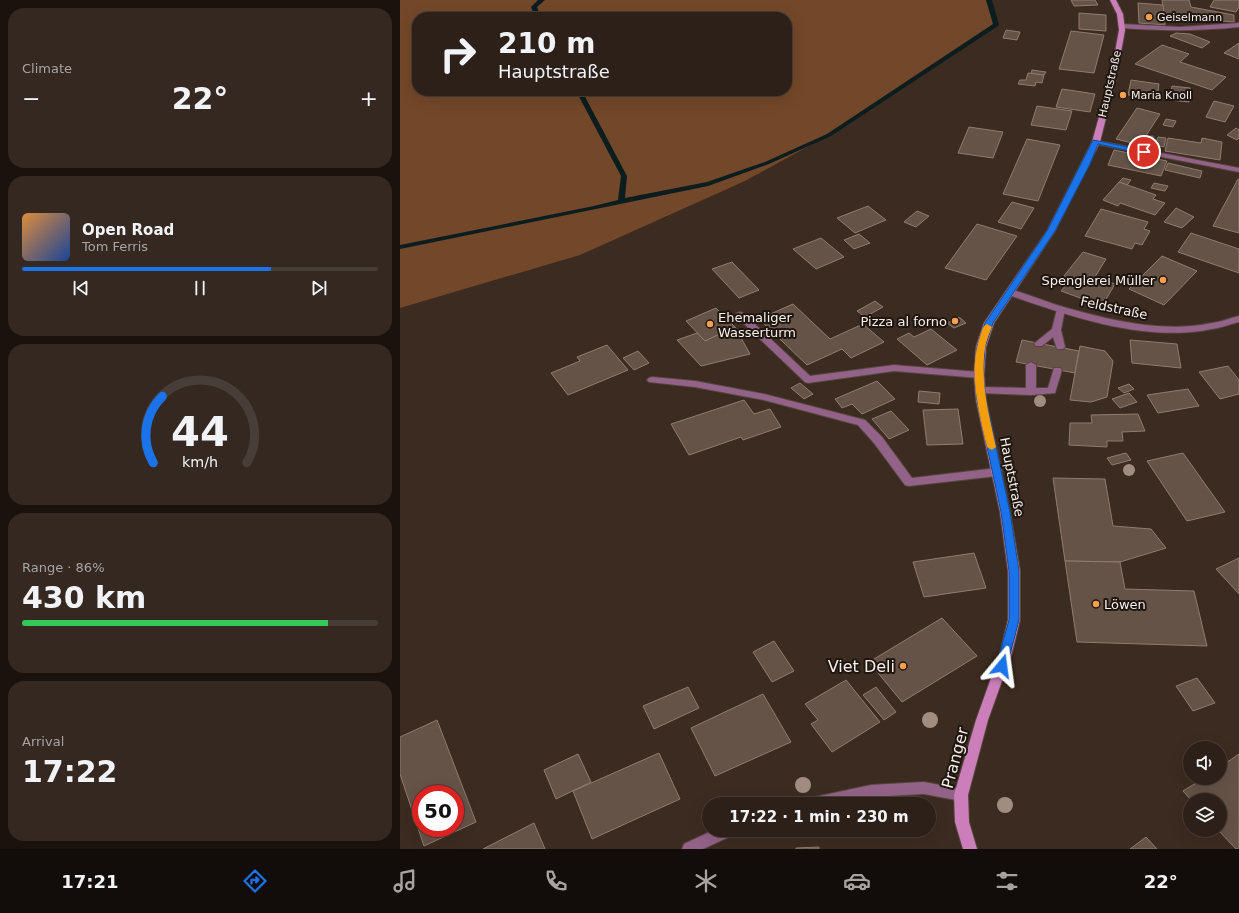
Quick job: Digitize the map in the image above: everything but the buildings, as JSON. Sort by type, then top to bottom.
[{"type":"main road","name":"Hauptstraße","points":[[997,679],[1014,620],[1014,571],[1006,512],[980,390],[979,375],[981,347],[989,323],[1051,231],[1096,142],[1114,74],[1122,26],[1120,14],[1113,0]]},
{"type":"main road","name":"Pranger","points":[[970,848],[962,822],[961,795],[982,720],[997,679]]},
{"type":"street","points":[[1122,26],[1174,30],[1204,29],[1239,24]]},
{"type":"street","points":[[1144,152],[1150,138]]},
{"type":"street","points":[[1096,142],[1239,170]]},
{"type":"street","name":"Feldstraße","points":[[1009,292],[1111,323],[1147,328],[1188,329],[1216,325],[1239,319]]},
{"type":"street","points":[[1060,347],[1056,330],[1061,309]]},
{"type":"street","points":[[740,315],[808,380],[894,368],[979,375]]},
{"type":"street","points":[[1039,344],[1056,330]]},
{"type":"street","points":[[1031,365],[1031,392]]},
{"type":"street","points":[[980,390],[1031,392],[1052,391],[1056,370]]},
{"type":"street","points":[[652,380],[695,384],[822,411],[861,422],[878,440],[909,482],[997,472]]},
{"type":"street","points":[[847,797],[878,791],[924,788],[961,795]]},
{"type":"street","points":[[690,849],[714,837]]},
{"type":"shaded area","points":[[400,0],[989,0],[996,25],[829,135],[745,181],[580,255],[400,308]]},
{"type":"waterway","points":[[536,12],[534,7],[542,0]]},
{"type":"waterway","points":[[621,201],[708,184],[767,163],[829,135],[996,25],[989,0]]},
{"type":"waterway","points":[[582,96],[624,176],[621,201]]},
{"type":"waterway","points":[[400,247],[595,208],[621,201]]},
{"type":"slow traffic","points":[[987,327],[981,347],[979,375],[981,400],[992,447]]},
{"type":"place","name":"Geiselmann","points":[[1149,17]]},
{"type":"place","name":"Maria Knoll","points":[[1123,95]]},
{"type":"place","name":"Spenglerei Müller","points":[[1163,280]]},
{"type":"place","name":"Pizza al forno","points":[[955,321]]},
{"type":"place","name":"Ehemaliger Wasserturm","points":[[710,324]]},
{"type":"place","name":"Löwen","points":[[1096,604]]},
{"type":"place","name":"Viet Deli","points":[[903,666]]},
{"type":"route","points":[[1002,666],[1014,620],[1014,571],[1006,512],[981,400],[979,375],[981,347],[989,323],[1051,231],[1096,142],[1144,152]]}]
